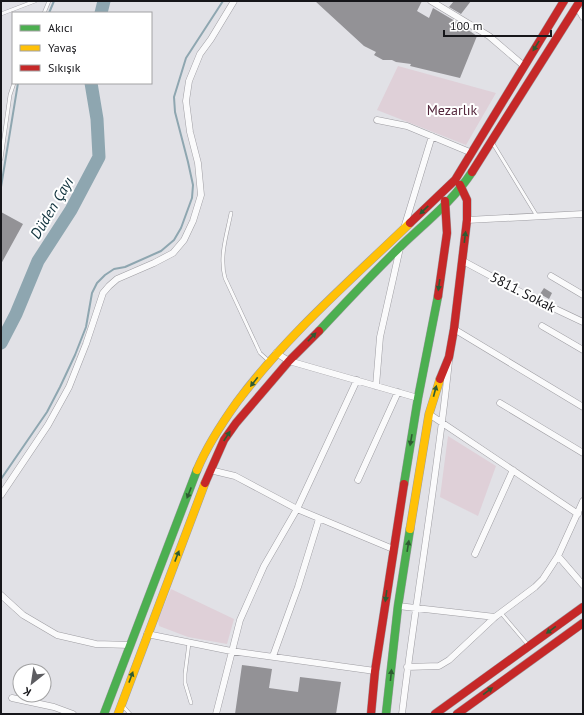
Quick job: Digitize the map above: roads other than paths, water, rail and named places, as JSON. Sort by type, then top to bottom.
[{"type":"main road","points":[[104,714],[200,463],[224,420],[276,353],[455,180],[564,1]]},
{"type":"main road","points":[[118,714],[210,470],[224,440],[236,423],[289,361],[401,246],[462,187],[579,4]]},
{"type":"main road","points":[[386,714],[398,606],[429,414],[437,385],[449,358],[463,261],[467,220],[467,200],[462,187],[455,180]]},
{"type":"main road","points":[[371,714],[375,671],[393,549],[418,398],[436,309],[447,233],[445,191]]},
{"type":"main road","points":[[435,714],[583,607]]},
{"type":"main road","points":[[457,714],[583,623]]},
{"type":"street","points":[[1,496],[48,425],[69,387],[86,344],[103,293],[117,279],[173,253],[184,240],[193,222],[201,195],[198,163],[190,132],[186,101],[189,81],[200,54],[234,1]]},
{"type":"street","points":[[431,1],[489,36],[524,66]]},
{"type":"street","points":[[579,4],[583,17]]},
{"type":"street","points":[[377,120],[407,126],[472,153]]},
{"type":"street","points":[[404,230],[432,136]]},
{"type":"street","points":[[467,220],[583,214]]},
{"type":"street","points":[[376,386],[380,337],[401,246]]},
{"type":"street","name":"5811. Sokak","points":[[463,261],[528,296],[583,322]]},
{"type":"street","points":[[551,276],[583,295]]},
{"type":"street","points":[[542,326],[583,350]]},
{"type":"street","points":[[454,329],[583,406]]},
{"type":"street","points":[[276,353],[289,361],[418,398]]},
{"type":"street","points":[[402,714],[407,667],[417,609],[443,423],[449,358]]},
{"type":"street","points":[[216,714],[240,620],[264,566],[297,509],[357,380]]},
{"type":"street","points":[[358,480],[398,392]]},
{"type":"street","points":[[500,403],[583,453]]},
{"type":"street","points":[[429,414],[578,514]]},
{"type":"street","points":[[210,470],[235,476],[297,509],[393,549]]},
{"type":"street","points":[[475,554],[513,470]]},
{"type":"street","points":[[407,667],[439,666],[449,660],[495,617],[535,587],[543,579],[558,556],[583,501]]},
{"type":"street","points":[[273,656],[298,587],[319,518]]},
{"type":"street","points":[[558,556],[583,585]]},
{"type":"street","points":[[1,595],[23,615],[57,635],[96,644],[130,645]]},
{"type":"street","points":[[398,606],[495,617]]},
{"type":"street","points":[[147,634],[231,651],[375,671]]},
{"type":"street","points":[[34,703],[72,714]]},
{"type":"street","points":[[51,714],[52,707]]},
{"type":"lane","points":[[1,14],[35,1]]},
{"type":"lane","points":[[44,12],[49,1]]},
{"type":"lane","points":[[1,159],[10,95],[14,84]]},
{"type":"lane","points":[[491,142],[537,216]]},
{"type":"lane","points":[[231,213],[222,260],[225,278],[260,353],[270,362]]},
{"type":"lane","points":[[501,613],[529,646]]},
{"type":"lane","points":[[189,643],[184,674],[191,703]]},
{"type":"lane","points":[[121,704],[130,714]]},
{"type":"waterway","points":[[49,12],[54,1]]},
{"type":"waterway","name":"Düden Çayı","points":[[101,12],[104,1]]},
{"type":"waterway","points":[[1,479],[47,412],[60,387],[86,327],[92,293],[97,283],[114,269],[125,267],[161,251],[174,240],[181,228],[192,198],[193,185],[175,112],[174,97],[186,58],[223,1]]},
{"type":"waterway","points":[[1,187],[18,84]]},
{"type":"waterway","name":"Düden Çayı","points":[[1,343],[16,314],[38,261],[71,210],[99,157],[97,119],[91,84]]},
{"type":"park label","name":"Mezarlık","points":[[452,110]]}]
